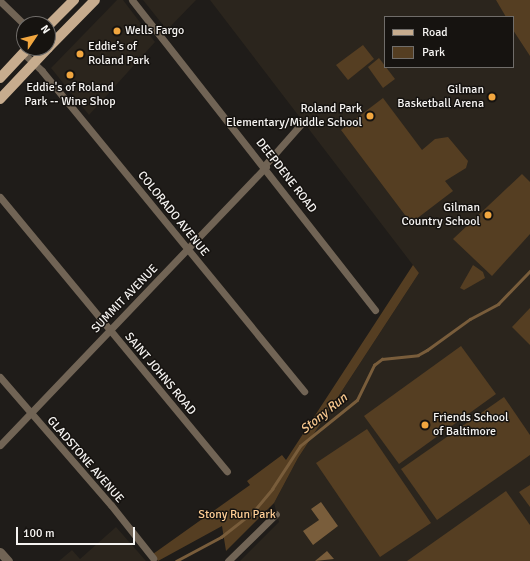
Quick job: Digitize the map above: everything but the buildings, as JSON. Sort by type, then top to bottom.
[{"type":"main road","points":[[56,18],[74,0]]},
{"type":"main road","points":[[56,40],[95,0]]},
{"type":"main road","points":[[0,78],[21,56]]},
{"type":"main road","points":[[0,99],[41,56]]},
{"type":"street","name":"DEEPDENE ROAD","points":[[132,0],[265,166],[375,310]]},
{"type":"street","points":[[0,1],[16,16]]},
{"type":"street","name":"COLORADO AVENUE","points":[[29,56],[304,391]]},
{"type":"street","name":"SUMMIT AVENUE","points":[[0,445],[265,166],[301,124]]},
{"type":"street","name":"SAINT JOHNS ROAD","points":[[0,198],[109,331],[227,471]]},
{"type":"street","name":"GLADSTONE AVENUE","points":[[0,377],[30,414],[102,494],[153,558]]},
{"type":"street","points":[[228,561],[276,514]]},
{"type":"shaded area","points":[[117,0],[123,0],[155,42],[89,115],[51,68]]},
{"type":"shaded area","points":[[143,0],[196,0],[167,30]]},
{"type":"shaded area","points":[[210,0],[530,0],[530,561],[240,561],[279,522],[274,503],[298,458],[419,273]]},
{"type":"shaded area","points":[[321,502],[338,526],[313,545],[303,531],[319,520],[311,509]]},
{"type":"shaded area","points":[[116,527],[146,561],[59,561],[72,550],[80,559]]},
{"type":"shaded area","points":[[327,551],[334,559],[315,561]]},
{"type":"green space","points":[[496,0],[530,0],[530,56],[514,32],[514,16],[505,16]]},
{"type":"green space","points":[[363,45],[374,59],[348,80],[336,65]]},
{"type":"green space","points":[[379,58],[384,65],[384,68],[387,68],[395,79],[383,88],[368,67]]},
{"type":"green space","points":[[383,98],[422,150],[435,139],[448,137],[468,161],[466,168],[445,181],[453,191],[411,223],[341,130]]},
{"type":"green space","points":[[522,174],[530,182],[530,234],[492,276],[453,239]]},
{"type":"green space","name":"Stony Run Park","points":[[413,265],[419,273],[298,458],[274,503],[226,551],[222,526],[158,561],[153,554],[250,485],[247,481],[282,455],[286,460]]},
{"type":"green space","points":[[473,265],[483,272],[485,278],[464,290],[460,288]]},
{"type":"green space","points":[[530,308],[530,345],[512,327]]},
{"type":"green space","points":[[461,346],[496,394],[399,464],[364,416]]},
{"type":"green space","points":[[504,397],[530,435],[530,455],[437,520],[401,469]]},
{"type":"green space","points":[[367,429],[431,523],[380,557],[316,463]]},
{"type":"green space","points":[[530,485],[530,507],[519,492]]},
{"type":"green space","points":[[506,491],[530,525],[530,561],[407,561]]},
{"type":"waterway","name":"Stony Run","points":[[176,561],[221,537],[253,512],[272,489],[300,446],[357,400],[374,365],[382,359],[418,355],[427,350],[470,319],[498,304],[530,271]]},
{"type":"place","name":"Wells Fargo","points":[[117,31]]},
{"type":"place","name":"Eddie’s of Roland Park","points":[[80,54]]},
{"type":"place","name":"Eddie's of Roland Park -- Wine Shop","points":[[70,75]]},
{"type":"place","name":"Gilman Basketball Arena","points":[[492,97]]},
{"type":"place","name":"Roland Park Elementary/Middle School","points":[[370,116]]},
{"type":"place","name":"Gilman Country School","points":[[488,215]]},
{"type":"place","name":"Friends School of Baltimore","points":[[425,425]]}]
